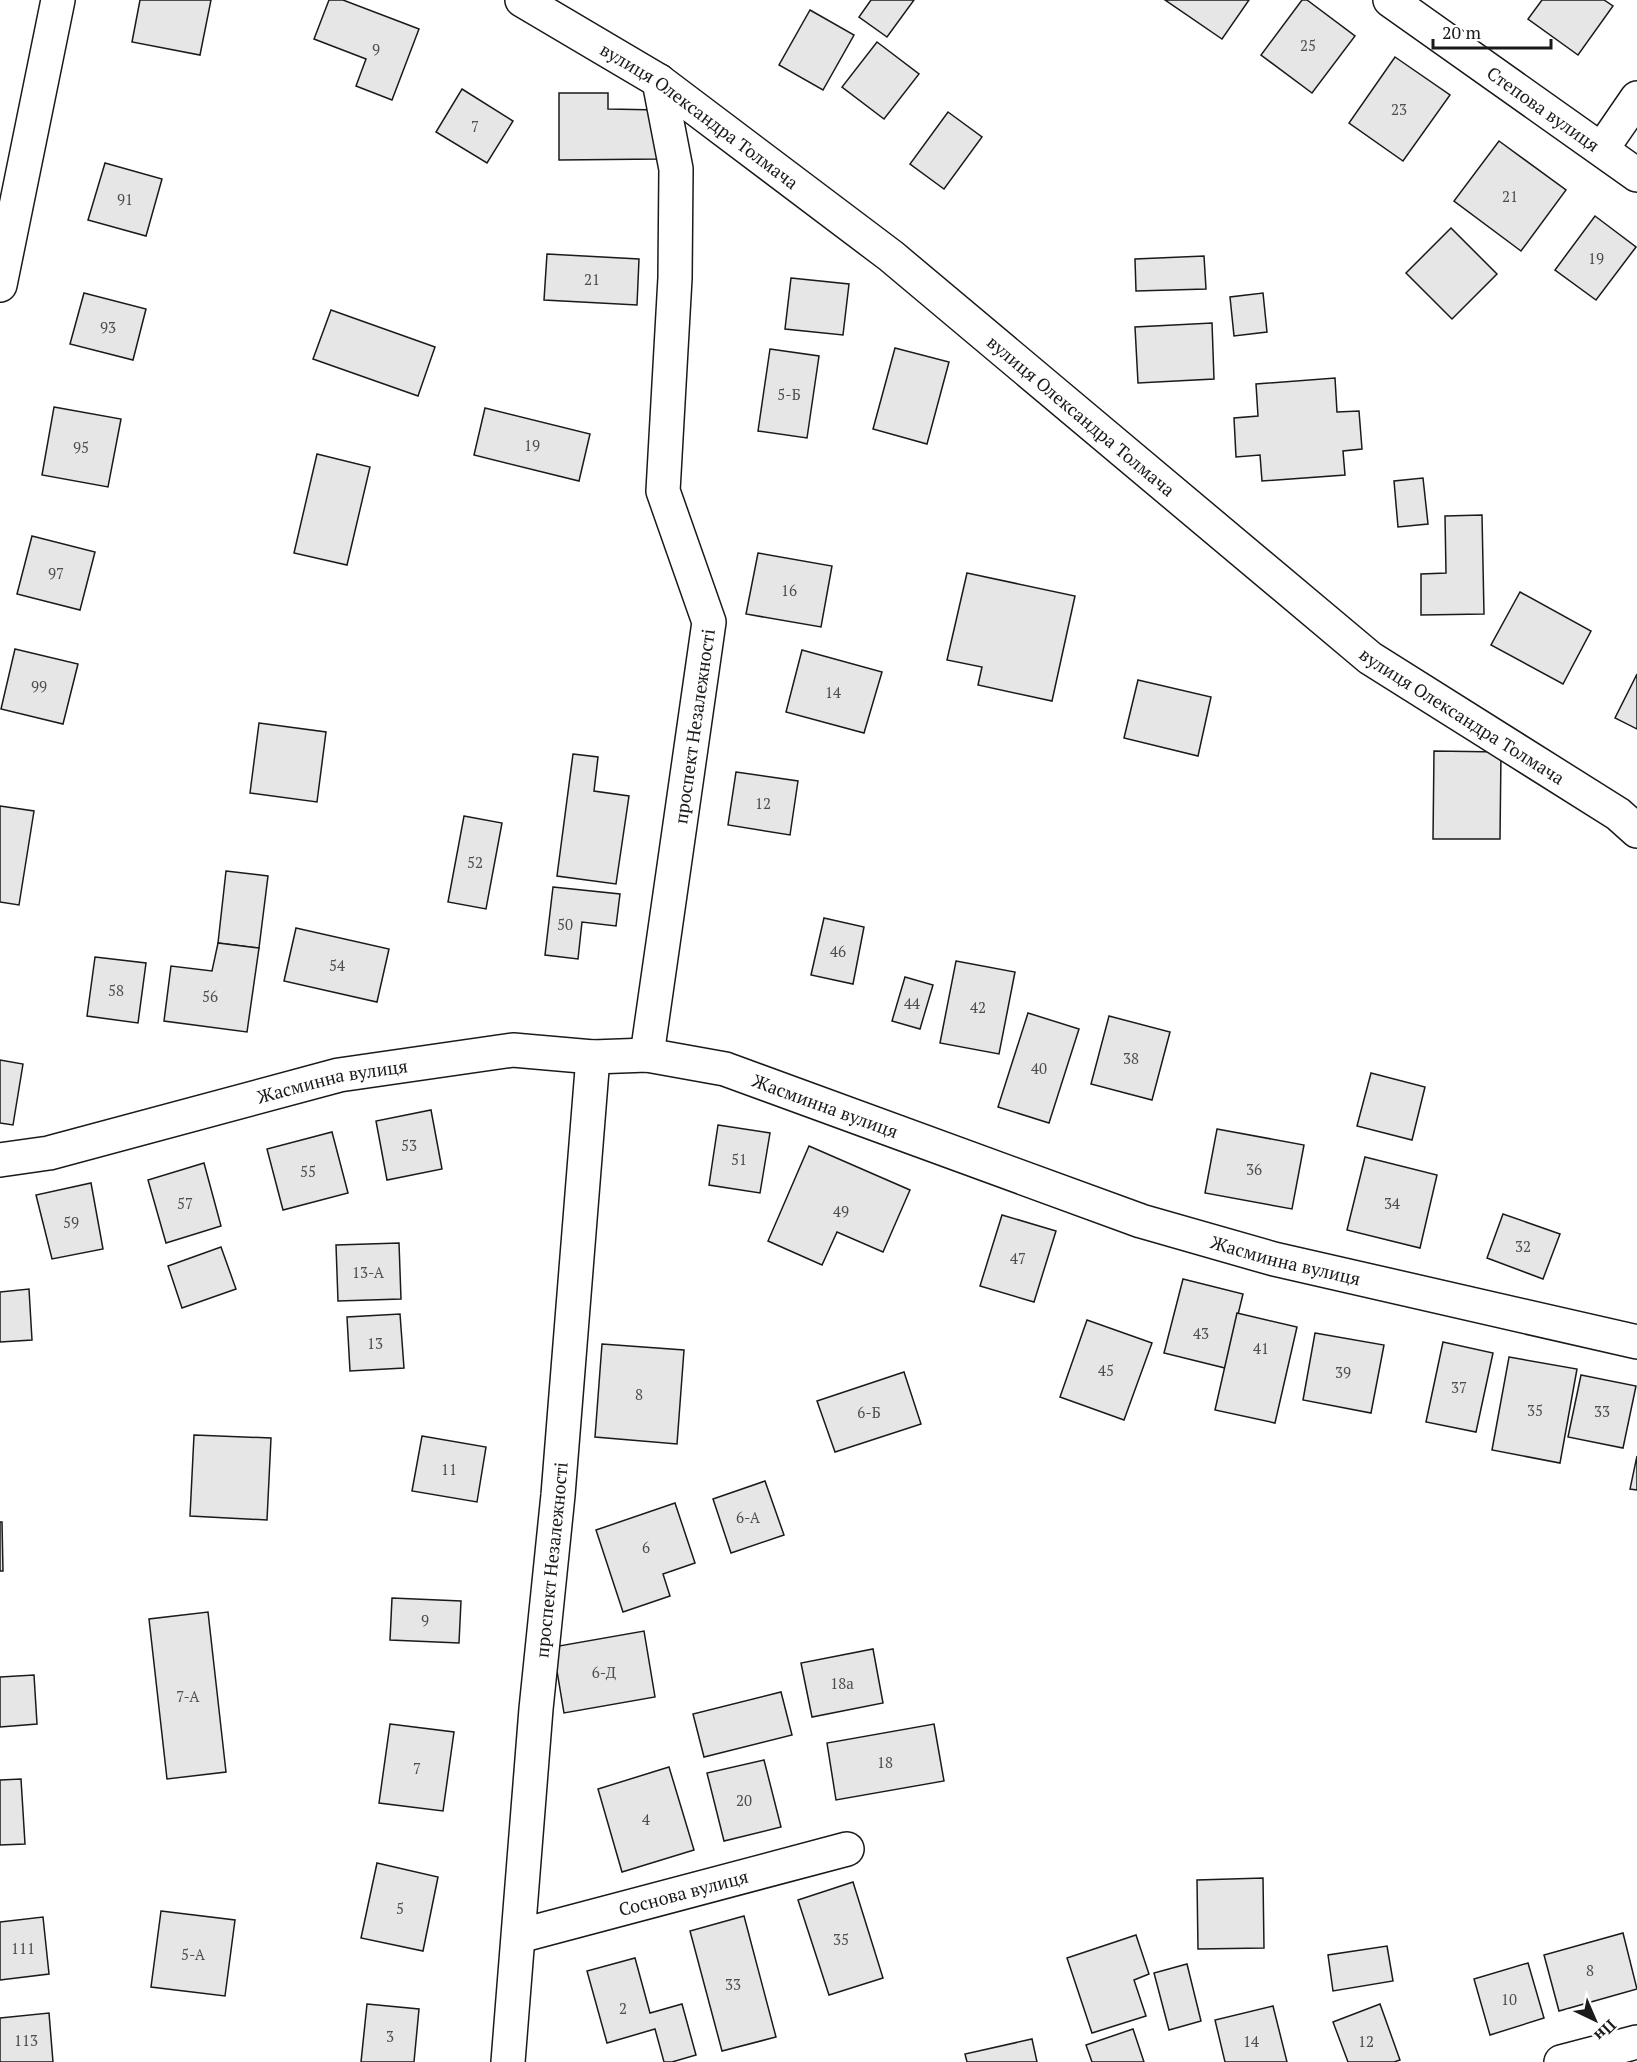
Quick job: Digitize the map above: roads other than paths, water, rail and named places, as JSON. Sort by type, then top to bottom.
[{"type":"street","points":[[0,285],[58,0]]},
{"type":"street","name":"вулиця Олександра Толмача","points":[[522,0],[660,81],[891,256],[1370,658],[1618,814],[1637,831]]},
{"type":"street","name":"Степова вулиця","points":[[1390,0],[1637,175]]},
{"type":"street","name":"проспект Незалежності","points":[[647,1055],[709,622],[663,490],[675,278],[676,169],[660,81]]},
{"type":"street","points":[[1602,148],[1637,98]]},
{"type":"street","name":"Жасминна вулиця","points":[[0,1160],[49,1153],[339,1075],[513,1050],[593,1057],[647,1055],[725,1069],[1141,1221],[1274,1259],[1637,1342]]},
{"type":"street","name":"проспект Незалежності","points":[[508,2062],[536,1709],[558,1495],[593,1057]]},
{"type":"street","name":"Соснова вулиця","points":[[519,1936],[847,1849]]},
{"type":"street","points":[[1561,2062],[1637,2042]]}]
